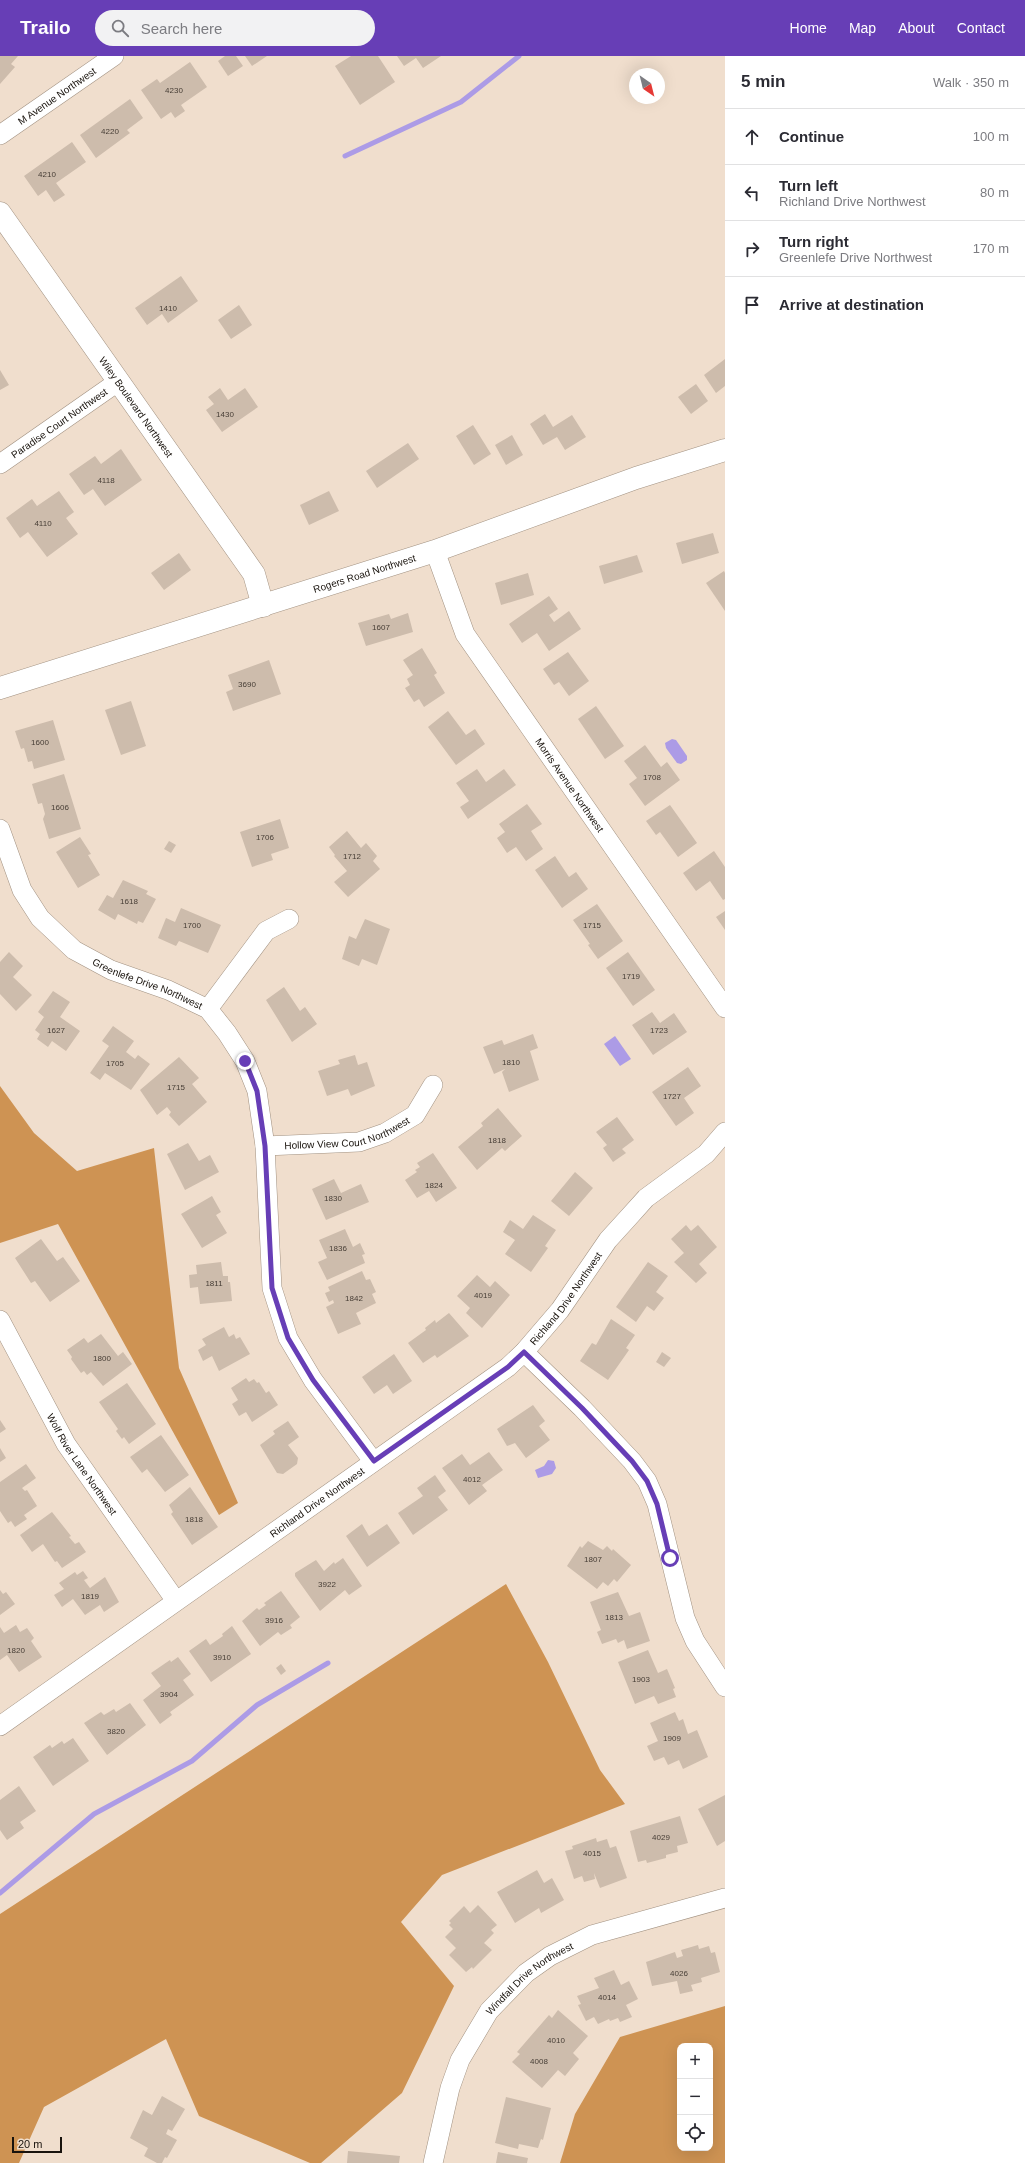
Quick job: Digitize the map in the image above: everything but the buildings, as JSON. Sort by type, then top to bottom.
[{"type":"street","name":"M Avenue Northwest","points":[[0,135],[114,56]]},
{"type":"street","name":"Wiley Boulevard Northwest","points":[[0,213],[254,574],[263,606]]},
{"type":"street","name":"Paradise Court Northwest","points":[[0,464],[119,381]]},
{"type":"street","name":"Rogers Road Northwest","points":[[0,688],[435,551],[636,478],[725,450]]},
{"type":"street","name":"Morris Avenue Northwest","points":[[435,551],[465,634],[725,1008]]},
{"type":"street","name":"Greenlefe Drive Northwest","points":[[0,829],[22,890],[40,918],[74,950],[111,970],[168,990],[208,1009],[227,1033],[245,1061],[257,1091],[265,1146],[272,1288],[288,1338],[313,1380],[374,1461]]},
{"type":"street","points":[[208,1009],[266,931],[289,919]]},
{"type":"street","name":"Hollow View Court Northwest","points":[[265,1146],[360,1142],[385,1133],[415,1115],[433,1085]]},
{"type":"street","name":"Richland Drive Northwest","points":[[0,1726],[508,1367],[524,1352],[560,1310],[608,1240],[646,1198],[706,1154],[725,1132]]},
{"type":"street","name":"Wolf River Lane Northwest","points":[[0,1320],[66,1444],[176,1601]]},
{"type":"street","points":[[524,1352],[582,1408],[632,1461],[647,1481],[657,1504],[685,1618],[695,1641],[725,1687]]},
{"type":"street","name":"Windfall Drive Northwest","points":[[433,2163],[450,2088],[460,2060],[489,2011],[526,1973],[550,1956],[592,1935],[725,1898]]},
{"type":"shaded area","points":[[672,739],[676,740],[687,756],[687,760],[681,764],[677,763],[666,748],[665,743]]},
{"type":"shaded area","points":[[615,1036],[631,1059],[620,1066],[604,1044]]},
{"type":"shaded area","points":[[0,1086],[34,1133],[77,1171],[154,1148],[179,1368],[238,1503],[219,1515],[58,1224],[0,1243]]},
{"type":"shaded area","points":[[548,1460],[554,1461],[556,1468],[552,1474],[538,1478],[535,1470],[544,1466]]},
{"type":"shaded area","points":[[506,1584],[548,1662],[600,1770],[625,1804],[442,1875],[401,1922],[454,1986],[402,2093],[321,2163],[310,2163],[199,2116],[166,2039],[44,2107],[19,2163],[0,2163],[0,1914]]},
{"type":"shaded area","points":[[725,2006],[725,2163],[560,2163],[575,2114],[620,2037]]},
{"type":"waterway","points":[[345,156],[461,102],[519,56]]},
{"type":"waterway","points":[[0,1893],[94,1814],[192,1761],[257,1705],[328,1663]]},
{"type":"route","points":[[245,1061],[257,1091],[265,1146],[272,1288],[288,1338],[313,1380],[374,1461],[508,1367],[524,1352],[582,1408],[632,1461],[647,1481],[657,1504],[670,1558]]}]
